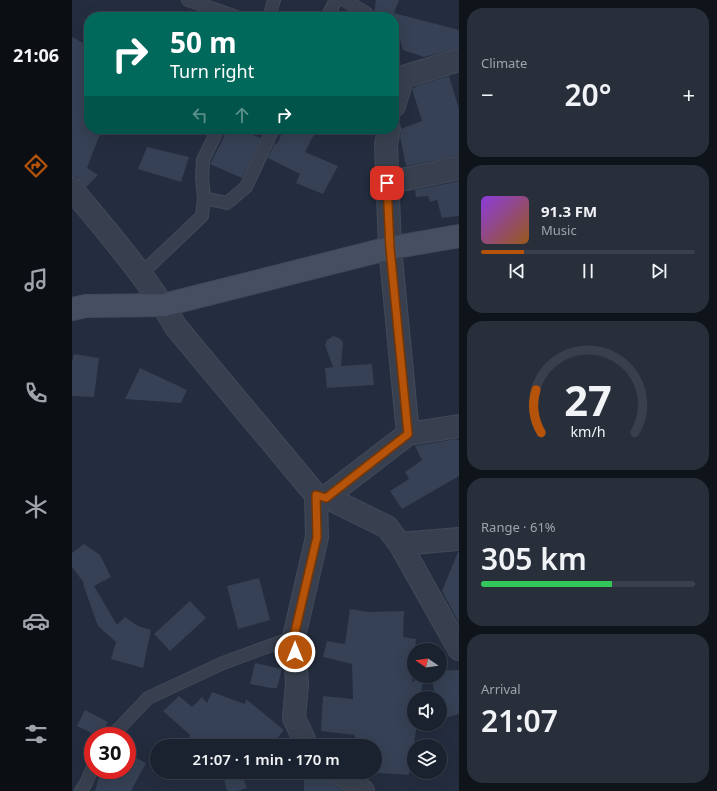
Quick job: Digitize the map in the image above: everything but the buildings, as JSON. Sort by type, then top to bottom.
[{"type":"street","points":[[399,75],[459,60]]},
{"type":"street","points":[[387,134],[386,145],[390,248],[408,434]]},
{"type":"street","points":[[387,183],[459,168]]},
{"type":"street","points":[[72,189],[142,273],[164,305],[176,326],[321,496],[388,527],[400,544],[459,649]]},
{"type":"street","points":[[72,309],[86,306],[164,305],[390,248],[459,236]]},
{"type":"street","points":[[433,241],[459,248]]},
{"type":"street","points":[[304,739],[294,718],[297,684],[294,636],[317,537],[321,496],[408,434],[459,426]]},
{"type":"street","points":[[400,544],[459,539]]},
{"type":"street","points":[[348,779],[362,791]]},
{"type":"lane","points":[[188,0],[223,12]]},
{"type":"lane","points":[[270,12],[274,0]]},
{"type":"lane","points":[[330,12],[336,0]]},
{"type":"lane","points":[[344,0],[364,12]]},
{"type":"lane","points":[[142,273],[202,216],[204,198],[202,178],[203,160],[216,134]]},
{"type":"lane","points":[[204,198],[226,203],[246,187],[271,134]]},
{"type":"lane","points":[[121,727],[148,698],[223,662],[294,636]]},
{"type":"lane","points":[[81,791],[87,779]]},
{"type":"route","points":[[295,652],[294,636],[317,537],[316,495],[326,498],[408,434],[390,248],[387,183]]}]
